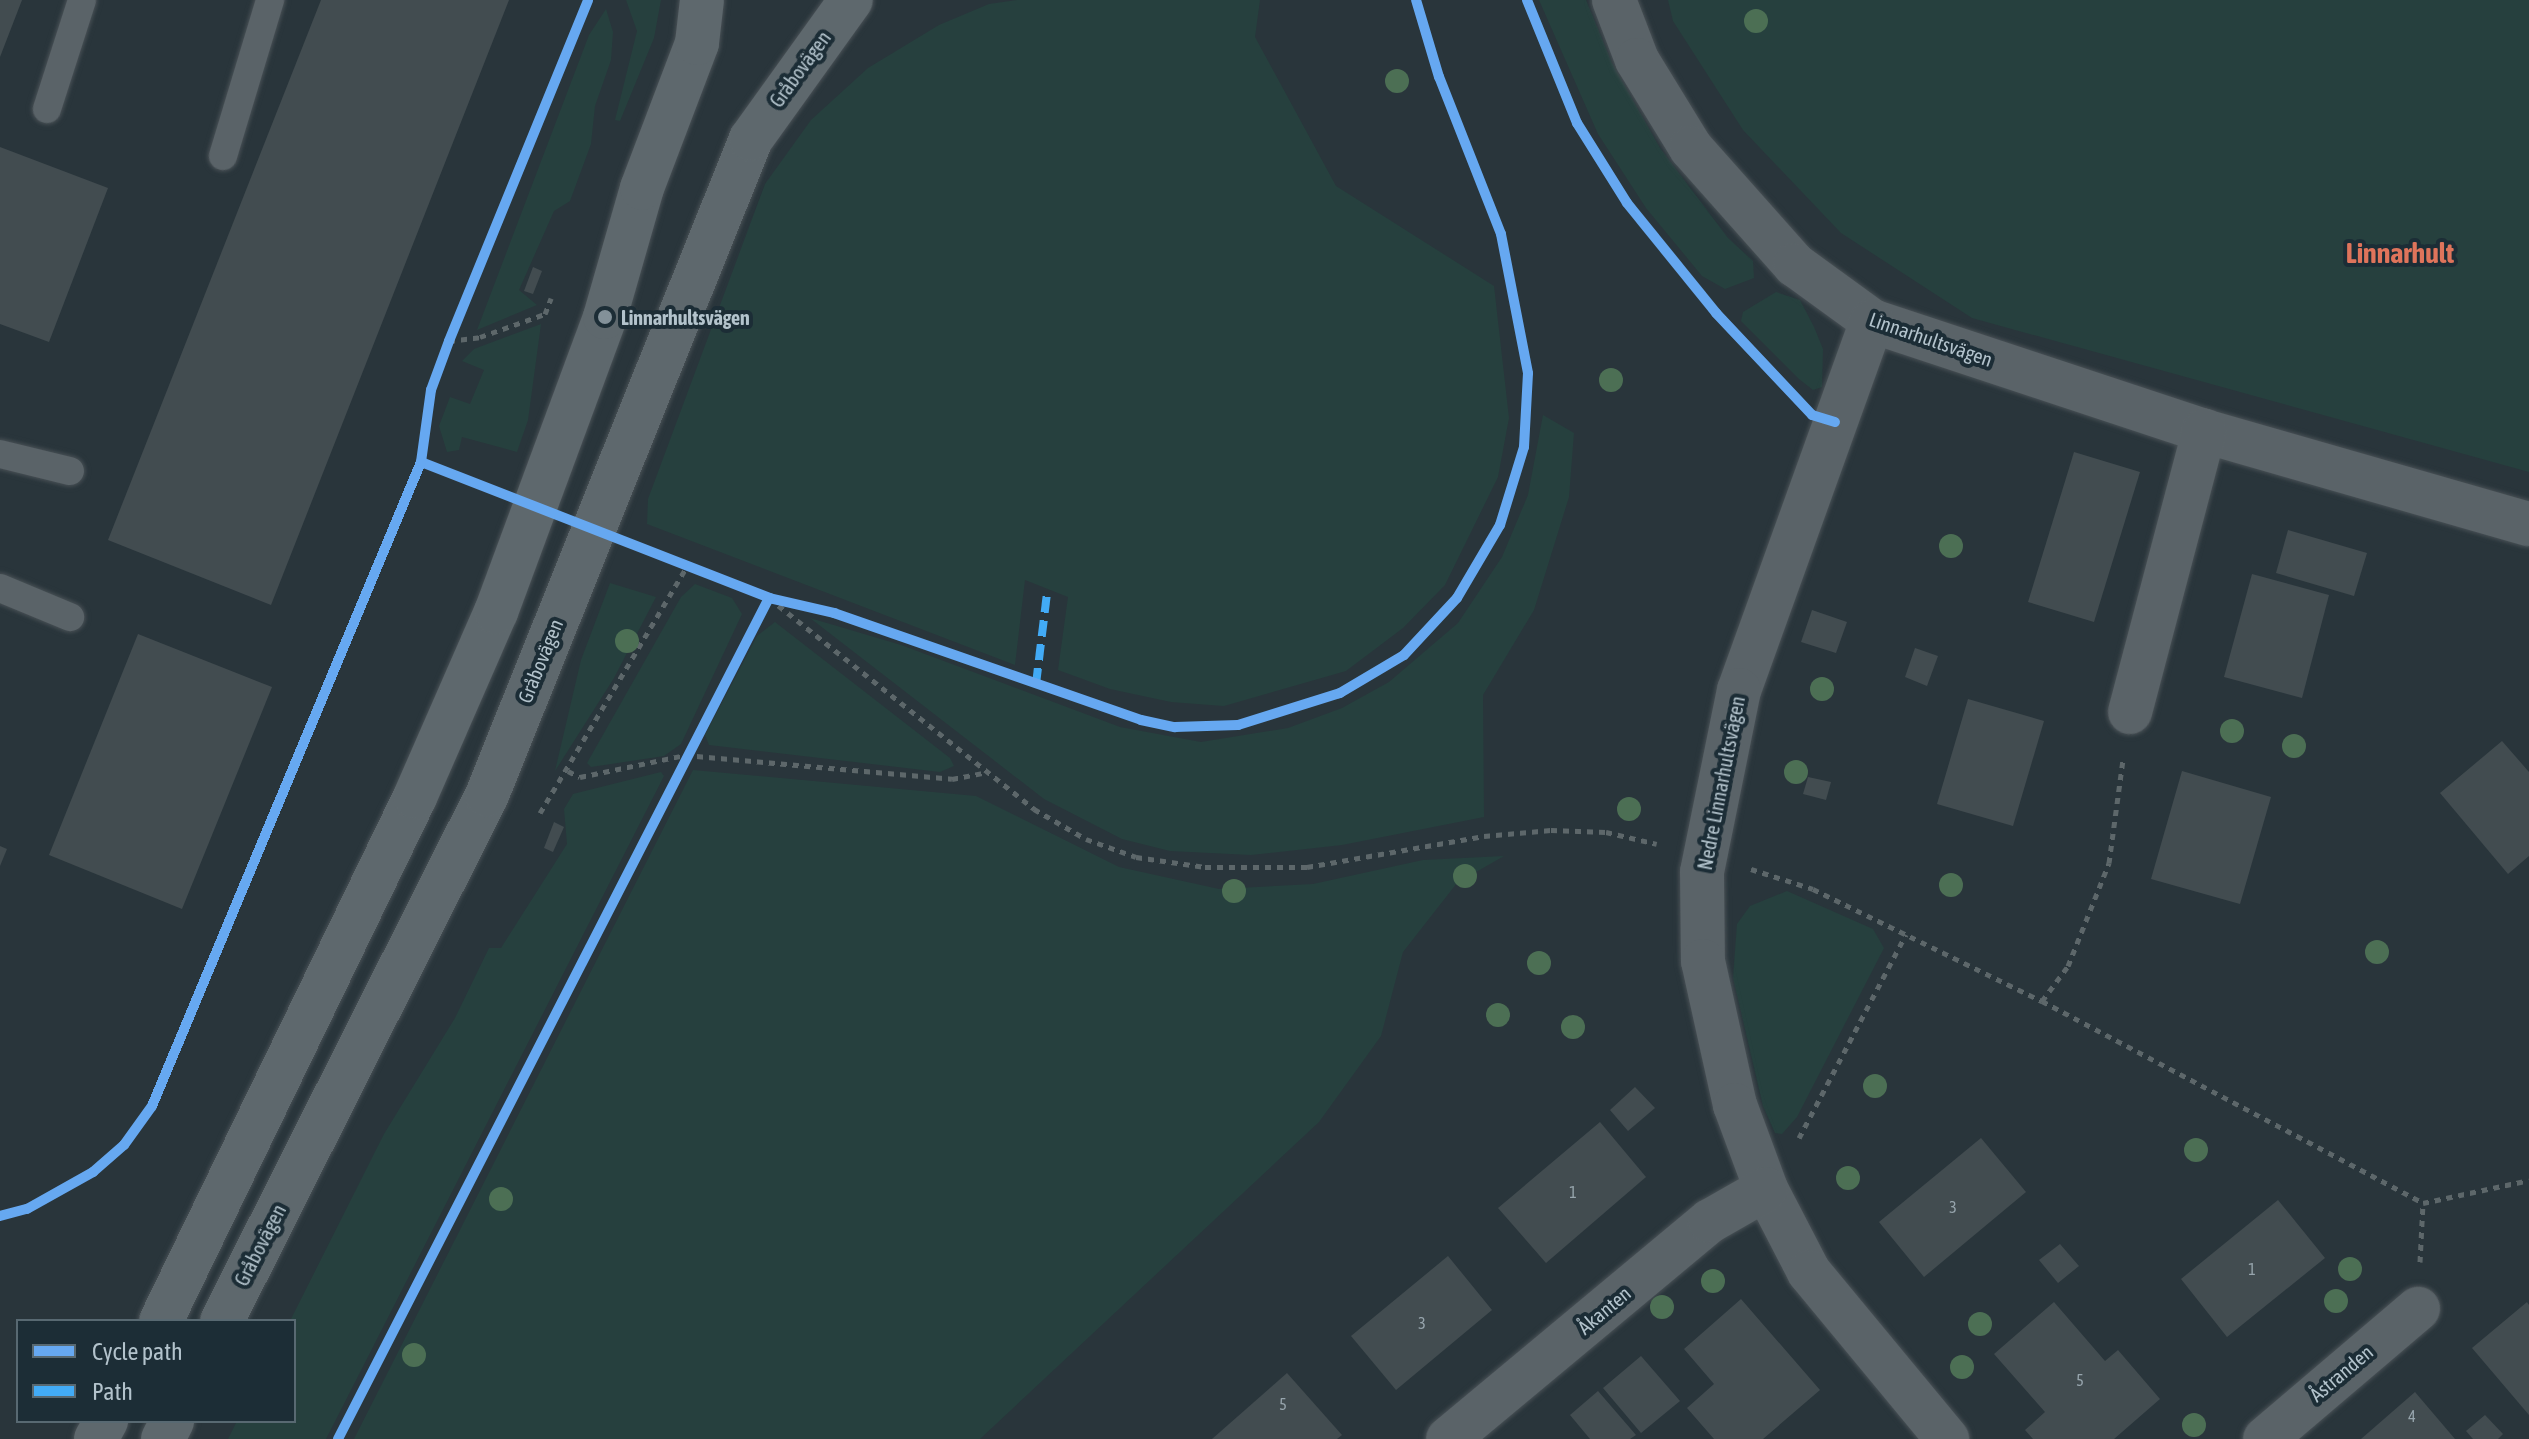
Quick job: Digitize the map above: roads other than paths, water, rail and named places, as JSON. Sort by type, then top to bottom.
[{"type":"main road","points":[[162,1319],[415,797],[496,612],[605,317],[642,188],[697,43],[702,0]]},
{"type":"main road","name":"Gråbovägen","points":[[223,1319],[487,795],[751,139],[851,0]]},
{"type":"street","name":"Linnarhultsvägen","points":[[1614,0],[1637,60],[1691,148],[1795,265],[1872,321],[2204,431],[2529,524]]},
{"type":"street","name":"Nedre Linnarhultsvägen","points":[[1872,321],[1739,690],[1702,872],[1703,961],[1735,1105],[1766,1189],[1809,1272],[1947,1439]]},
{"type":"street","points":[[2130,712],[2204,431]]},
{"type":"street","name":"Åkanten","points":[[1448,1439],[1710,1221],[1766,1189]]},
{"type":"street","name":"Åstranden","points":[[2265,1439],[2418,1309]]},
{"type":"lane","points":[[47,109],[82,0]]},
{"type":"lane","points":[[223,156],[270,0]]},
{"type":"lane","points":[[0,454],[70,471]]},
{"type":"lane","points":[[0,588],[70,617]]},
{"type":"place","name":"Linnarhultsvägen","points":[[605,317]]},
{"type":"district","name":"Linnarhult","points":[[2400,253]]}]
